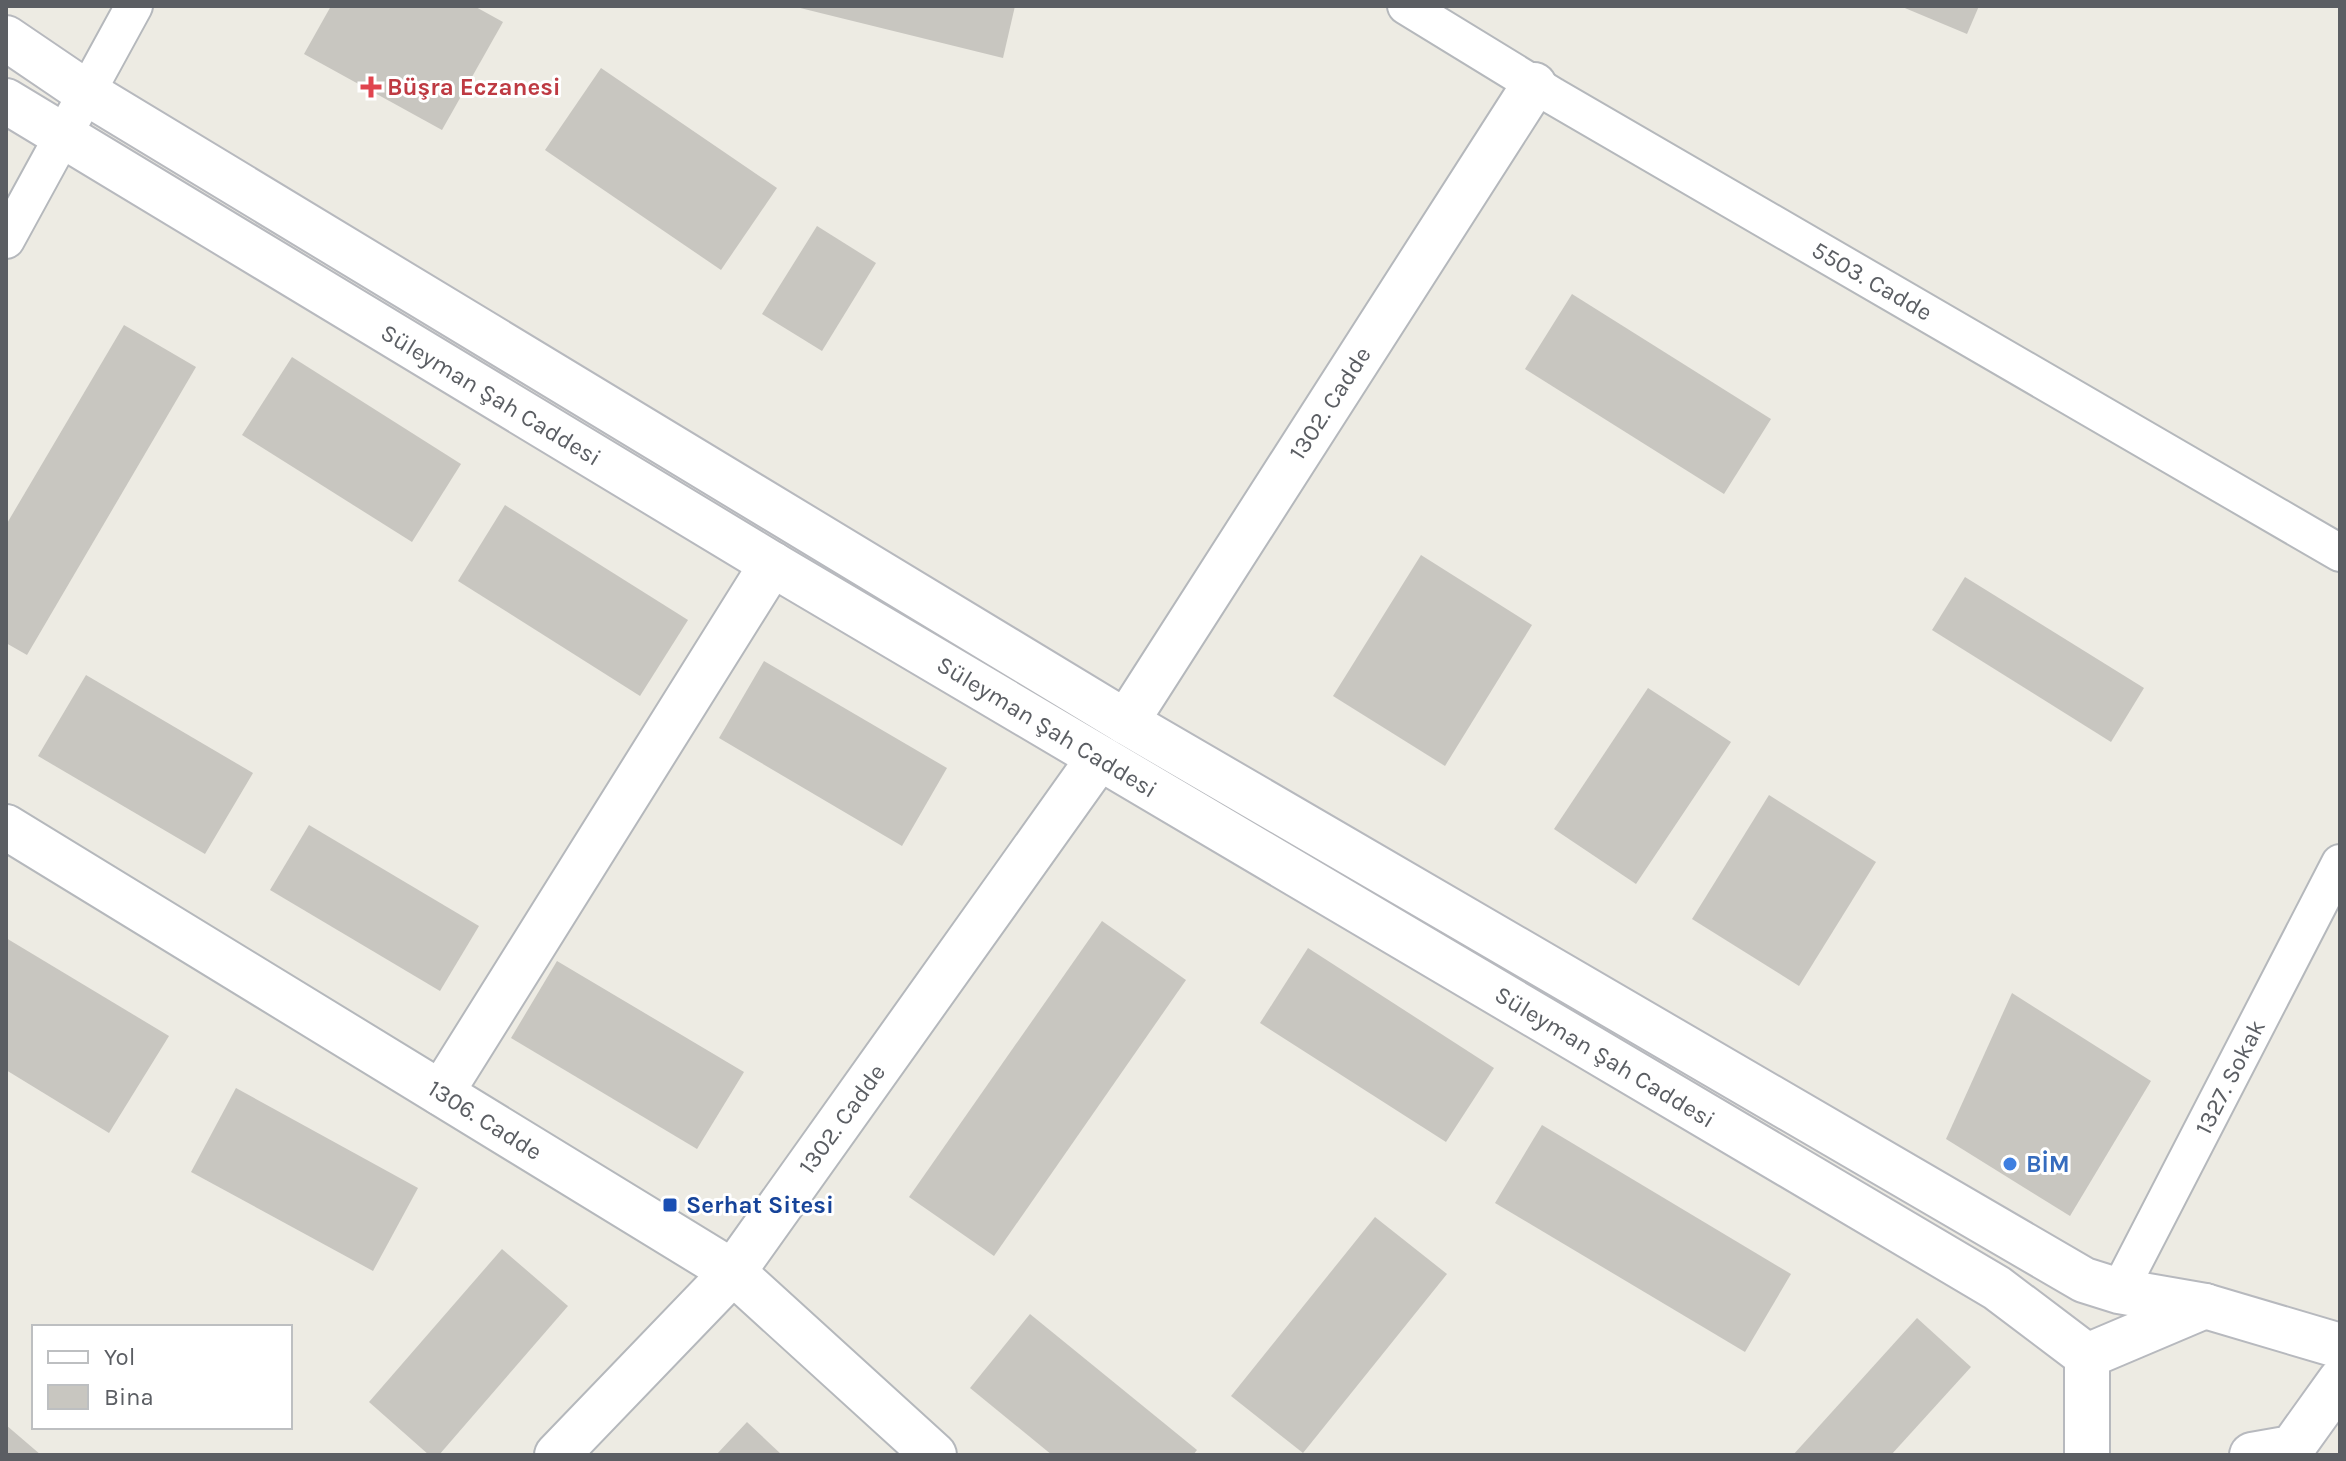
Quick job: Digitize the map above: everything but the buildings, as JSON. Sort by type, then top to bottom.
[{"type":"main road","name":"Süleyman Şah Caddesi","points":[[6,38],[87,93],[1126,722],[2102,1286]]},
{"type":"main road","name":"1302. Cadde","points":[[1126,722],[1534,85]]},
{"type":"main road","name":"Süleyman Şah Caddesi","points":[[6,101],[772,564],[1997,1288],[2087,1356]]},
{"type":"main road","points":[[441,1093],[772,564]]},
{"type":"main road","name":"1302. Cadde","points":[[557,1455],[733,1272],[1099,758]]},
{"type":"main road","name":"1306. Cadde","points":[[6,827],[733,1272],[934,1455]]},
{"type":"main road","points":[[2102,1286],[2205,1306],[2340,1346]]},
{"type":"main road","points":[[2087,1455],[2087,1356],[2205,1306]]},
{"type":"main road","points":[[2282,1453],[2340,1381]]},
{"type":"street","points":[[6,240],[134,6]]},
{"type":"street","name":"5503. Cadde","points":[[1406,6],[1534,85],[2340,553]]},
{"type":"street","name":"1327. Sokak","points":[[2102,1286],[2340,863]]},
{"type":"place","name":"Büşra Eczanesi","points":[[371,87]]},
{"type":"place","name":"BİM","points":[[2010,1164]]},
{"type":"place","name":"Serhat Sitesi","points":[[670,1205]]}]
